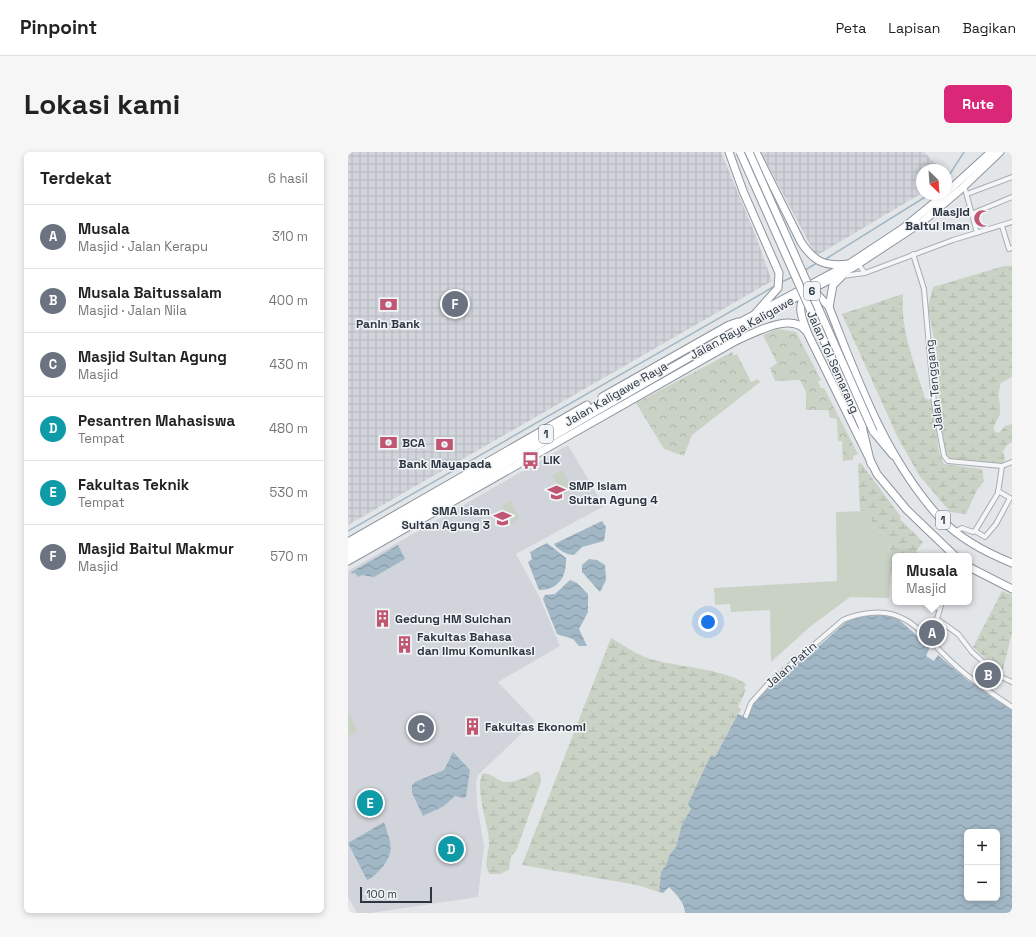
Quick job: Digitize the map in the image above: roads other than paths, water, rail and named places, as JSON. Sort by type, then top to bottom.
[{"type":"highway","points":[[728,152],[779,276],[778,288],[775,293],[755,314]]},
{"type":"highway","name":"Jalan Tol Semarang","points":[[740,152],[862,426],[871,464]]},
{"type":"highway","name":"Jalan Tol Semarang","points":[[748,152],[873,431],[893,455]]},
{"type":"highway","points":[[756,152],[801,242],[810,255],[833,266],[853,266]]},
{"type":"highway","points":[[952,190],[963,183],[991,152]]},
{"type":"highway","points":[[808,291],[853,266],[922,222],[963,183],[1000,152]]},
{"type":"highway","points":[[829,307],[833,285],[842,276],[938,200]]},
{"type":"highway","points":[[779,300],[825,277],[853,266]]},
{"type":"highway","points":[[808,334],[801,316],[800,305],[802,299],[808,291],[825,277]]},
{"type":"highway","name":"1","points":[[779,300],[808,291],[818,295],[829,307],[872,412],[901,468],[941,519],[989,553],[1012,563]]},
{"type":"highway","name":"Jalan Raya Kaligawe","points":[[676,364],[808,291]]},
{"type":"highway","name":"Jalan Kaligawe Raya","points":[[348,548],[779,300]]},
{"type":"highway","points":[[348,542],[729,325],[744,320]]},
{"type":"highway","name":"1","points":[[676,364],[778,324],[790,322],[801,325],[808,334],[871,464],[885,484],[907,510],[948,552]]},
{"type":"highway","points":[[348,561],[739,340]]},
{"type":"highway","name":"Jalan Kaligawe Raya","points":[[348,555],[676,364]]},
{"type":"highway","points":[[972,569],[1012,589]]},
{"type":"street","points":[[967,194],[1012,178]]},
{"type":"street","points":[[963,183],[977,233]]},
{"type":"street","points":[[971,214],[1012,197]]},
{"type":"street","points":[[842,276],[865,273],[914,254],[1012,222]]},
{"type":"street","points":[[1002,226],[1009,249],[1012,248]]},
{"type":"street","name":"Jalan Tenggang","points":[[914,254],[924,289],[934,403],[944,456],[948,461],[1002,466]]},
{"type":"street","points":[[853,266],[865,273]]},
{"type":"street","points":[[975,531],[998,492],[1002,466],[1012,462]]},
{"type":"street","points":[[956,531],[962,528],[973,532],[975,531],[985,537],[1005,509],[1010,498],[998,492]]},
{"type":"street","points":[[931,605],[940,609]]},
{"type":"street","points":[[941,605],[937,619],[926,635],[955,665],[1012,707]]},
{"type":"street","name":"Jalan Patin","points":[[746,716],[751,703],[769,683],[843,620],[856,615],[879,612],[893,614],[901,617],[926,635]]},
{"type":"street","points":[[937,619],[958,634],[972,652],[999,676],[1012,682]]},
{"type":"water","points":[[602,521],[606,527],[604,541],[582,547],[574,555],[563,552],[554,544]]},
{"type":"water","points":[[547,543],[566,558],[565,571],[560,581],[556,585],[551,588],[539,590],[528,562],[532,559],[530,552]]},
{"type":"water","points":[[398,545],[405,559],[374,577],[362,575],[358,577],[355,573],[352,574],[351,572]]},
{"type":"water","points":[[589,559],[597,560],[605,565],[606,580],[600,592],[582,572],[582,565]]},
{"type":"water","points":[[570,580],[577,583],[588,594],[588,612],[579,629],[587,646],[579,646],[573,639],[557,634],[543,599],[545,595],[555,594]]},
{"type":"water","points":[[885,615],[897,618],[930,647],[926,656],[934,661],[938,655],[966,679],[1012,710],[1012,913],[685,913],[682,902],[669,887],[663,893],[659,892],[661,872],[666,865],[670,854],[676,847],[682,824],[691,809],[688,804],[711,755],[715,757],[738,714],[746,717],[757,698],[771,683],[810,654],[847,621],[865,616]]},
{"type":"water","points":[[453,752],[470,770],[466,797],[455,796],[444,806],[423,816],[412,793],[412,785],[415,782],[444,770]]},
{"type":"water","points":[[384,822],[390,842],[390,853],[385,864],[380,870],[367,880],[348,843]]},
{"type":"waterway","points":[[952,171],[964,152]]},
{"type":"waterway","points":[[824,260],[920,200]]},
{"type":"waterway","points":[[805,270],[817,263]]},
{"type":"waterway","points":[[782,282],[792,277]]},
{"type":"waterway","points":[[348,531],[775,286]]},
{"type":"place","name":"Masjid Baitul Iman","points":[[983,219]]},
{"type":"place","name":"Masjid Baitul Makmur","points":[[455,304]]},
{"type":"place","name":"Panin Bank","points":[[388,305]]},
{"type":"place","name":"BCA","points":[[389,443]]},
{"type":"place","name":"Bank Mayapada","points":[[445,445]]},
{"type":"place","name":"LIK","points":[[530,460]]},
{"type":"place","name":"SMP Islam Sultan Agung 4","points":[[556,493]]},
{"type":"place","name":"SMA Islam Sultan Agung 3","points":[[503,518]]},
{"type":"place","name":"Gedung HM Sulchan","points":[[382,619]]},
{"type":"place","name":"Musala","points":[[932,633]]},
{"type":"place","name":"Fakultas Bahasa dan Ilmu Komunikasi","points":[[404,644]]},
{"type":"place","name":"Musala Baitussalam","points":[[988,675]]},
{"type":"place","name":"Fakultas Ekonomi","points":[[472,727]]},
{"type":"place","name":"Masjid Sultan Agung","points":[[421,728]]},
{"type":"place","name":"Fakultas Teknik","points":[[370,803]]},
{"type":"place","name":"Pesantren Mahasiswa","points":[[451,849]]}]
